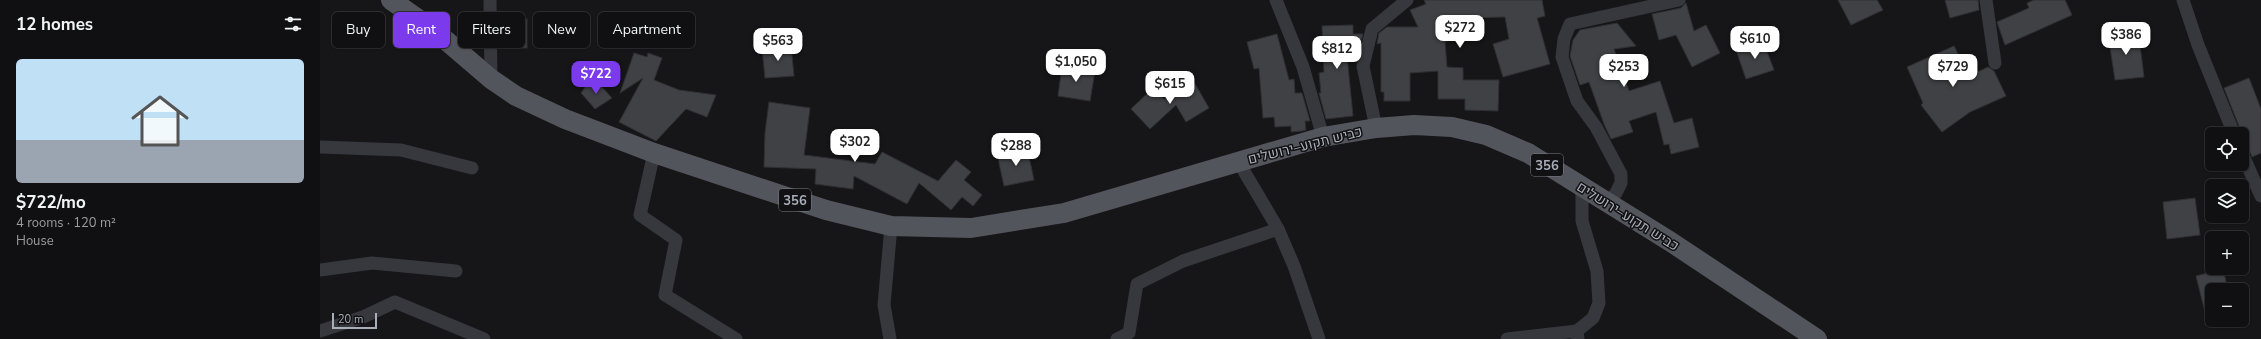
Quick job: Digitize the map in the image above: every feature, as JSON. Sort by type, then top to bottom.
[{"type":"main road","name":"356","points":[[391,0],[435,31],[491,79],[516,96],[565,119],[654,153],[826,210],[891,226],[971,228],[1064,213],[1238,161]]},
{"type":"main road","name":"כביש תקוע–ירושלים","points":[[1238,161],[1323,138],[1376,128],[1414,125],[1452,127],[1486,136],[1528,153],[1671,242],[1817,339]]},
{"type":"street","points":[[490,0],[491,79]]},
{"type":"street","points":[[1276,0],[1303,66],[1323,138]]},
{"type":"street","points":[[1376,128],[1363,66],[1372,29],[1407,0]]},
{"type":"street","points":[[1607,203],[1616,193],[1620,183],[1621,174],[1596,127],[1578,101],[1562,57],[1564,39],[1570,24],[1679,0]]},
{"type":"street","points":[[1986,0],[1995,63]]},
{"type":"street","points":[[2183,0],[2198,45],[2231,127]]},
{"type":"street","points":[[320,147],[401,150],[472,168]]},
{"type":"street","points":[[654,153],[640,216],[676,240],[664,295],[736,339]]},
{"type":"street","points":[[1238,161],[1278,229],[1294,266],[1319,339]]},
{"type":"street","points":[[2249,169],[2261,196]]},
{"type":"street","points":[[1507,339],[1577,335],[1593,318],[1599,303],[1597,271],[1582,221],[1582,188]]},
{"type":"street","points":[[890,339],[884,305],[891,226]]},
{"type":"street","points":[[1117,339],[1129,333],[1137,284],[1183,261],[1278,229]]},
{"type":"street","points":[[320,270],[372,263],[456,271]]},
{"type":"street","points":[[320,331],[363,317],[395,302],[484,339]]},
{"type":"building","points":[[1424,0],[1542,0],[1545,16],[1537,18],[1550,64],[1503,77],[1493,44],[1509,39],[1505,17],[1457,18],[1464,33],[1445,42],[1447,67],[1463,68],[1463,80],[1499,80],[1498,111],[1465,110],[1465,99],[1438,99],[1438,71],[1410,73],[1410,101],[1384,101],[1384,92],[1381,92],[1381,43],[1377,44],[1379,33],[1387,27],[1418,27],[1410,10],[1426,4]]},
{"type":"building","points":[[1838,0],[1877,0],[1883,10],[1851,25]]},
{"type":"building","points":[[1945,0],[1978,0],[1979,10],[1950,18]]},
{"type":"building","points":[[2034,0],[2065,0],[2072,15],[2005,45],[1997,22],[2029,8],[2027,3]]},
{"type":"building","points":[[1686,3],[1694,31],[1706,25],[1720,53],[1692,67],[1676,35],[1659,40],[1652,14],[1681,8]]},
{"type":"building","points":[[525,19],[527,19],[527,48],[525,48]]},
{"type":"building","points":[[1617,23],[1636,46],[1614,49],[1629,91],[1660,81],[1674,123],[1692,118],[1699,147],[1671,154],[1669,144],[1664,145],[1656,112],[1629,121],[1633,132],[1611,139],[1589,82],[1580,85],[1570,56],[1573,40],[1580,30]]},
{"type":"building","points":[[1353,25],[1353,34],[1363,34],[1360,45],[1355,45],[1355,56],[1347,56],[1353,116],[1326,119],[1319,93],[1321,93],[1319,73],[1324,72],[1322,26]]},
{"type":"building","points":[[2133,31],[2135,46],[2140,45],[2144,77],[2115,80],[2108,34]]},
{"type":"building","points":[[1277,34],[1289,80],[1294,79],[1295,93],[1302,93],[1310,121],[1305,121],[1306,130],[1291,132],[1291,126],[1275,127],[1274,117],[1263,118],[1259,68],[1254,69],[1247,42]]},
{"type":"building","points":[[1763,41],[1774,70],[1746,79],[1736,50]]},
{"type":"building","points":[[791,46],[794,76],[765,78],[762,48]]},
{"type":"building","points":[[1954,46],[1969,76],[1988,67],[1994,71],[2006,96],[1970,112],[1942,132],[1921,105],[1923,103],[1907,67]]},
{"type":"building","points":[[634,53],[647,57],[648,53],[662,58],[654,80],[679,90],[716,95],[707,117],[686,109],[656,141],[619,122],[643,78],[620,93]]},
{"type":"building","points":[[1062,66],[1095,71],[1090,101],[1058,96]]},
{"type":"building","points":[[2249,78],[2261,109],[2261,153],[2252,157],[2249,149],[2249,127],[2239,127],[2224,88]]},
{"type":"building","points":[[1194,82],[1209,108],[1186,122],[1176,105],[1150,129],[1131,109],[1153,88],[1164,99]]},
{"type":"building","points":[[588,83],[602,87],[612,98],[595,109],[581,93]]},
{"type":"building","points":[[769,102],[810,108],[804,155],[875,164],[882,152],[938,181],[956,160],[971,172],[964,180],[982,195],[973,206],[962,197],[951,210],[919,183],[907,204],[854,176],[853,189],[815,184],[816,169],[764,167],[765,133]]},
{"type":"building","points":[[1027,147],[1034,180],[1004,186],[997,154]]},
{"type":"building","points":[[2195,198],[2200,235],[2167,239],[2163,202]]},
{"type":"building","points":[[2205,274],[2205,275],[2224,275],[2226,283],[2205,283],[2205,312],[2196,276]]}]
